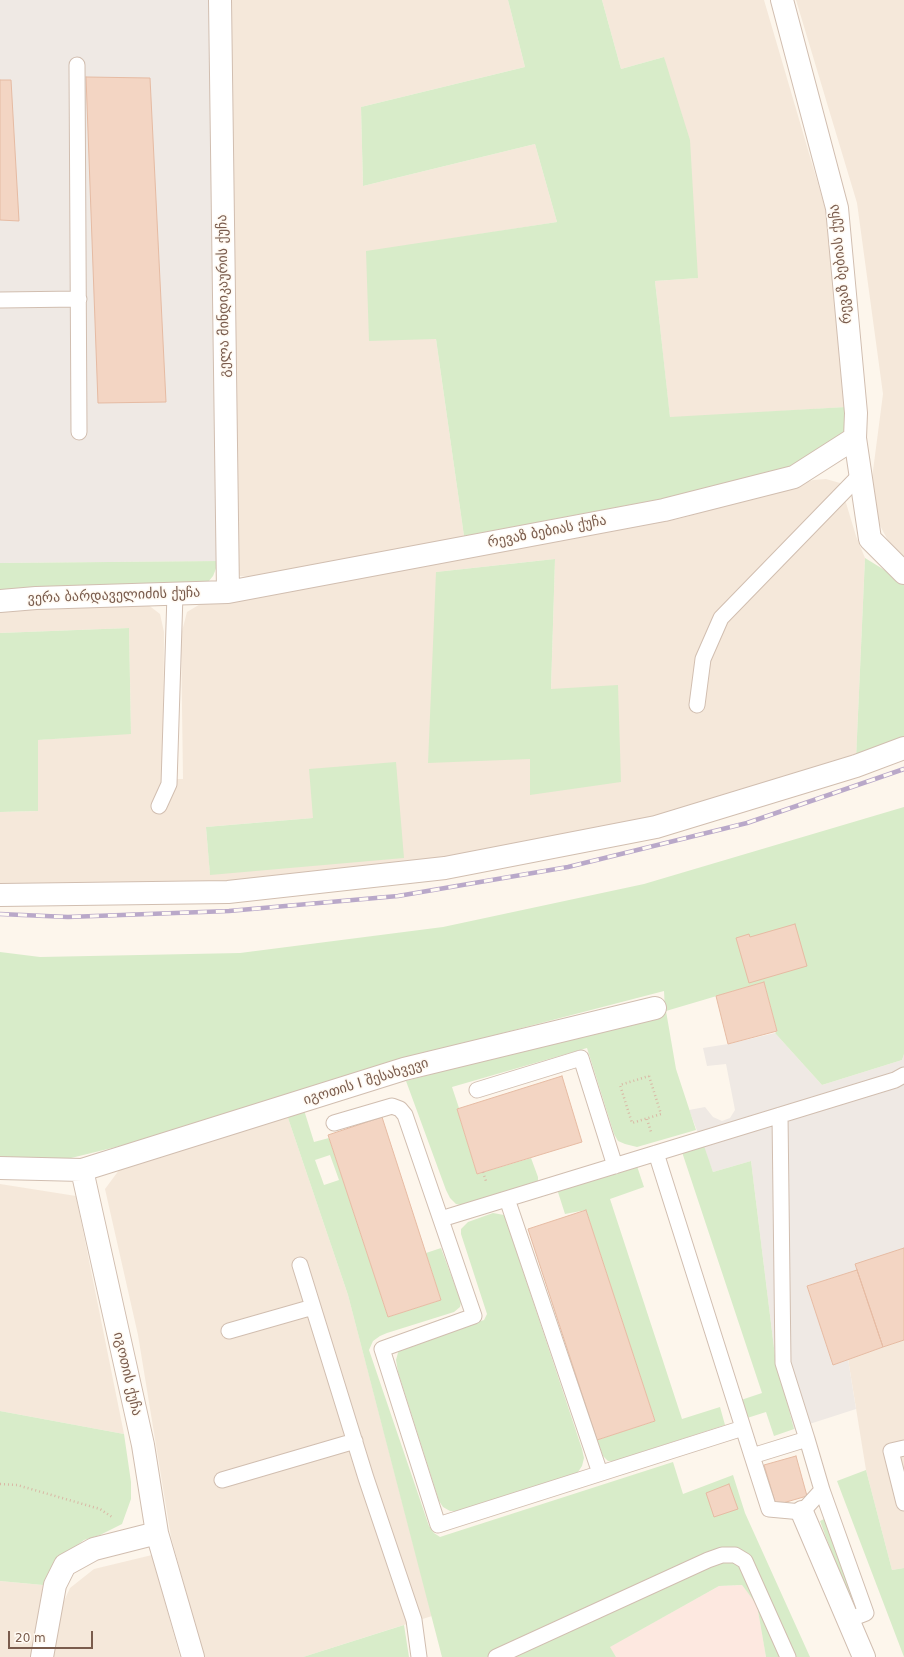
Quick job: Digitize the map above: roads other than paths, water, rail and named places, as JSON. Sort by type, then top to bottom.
[{"type":"street","name":"გელა მინდიკაურის ქუჩა","points":[[220,0],[228,592]]},
{"type":"street","name":"რევაზ ბებიას ქუჩა","points":[[782,0],[837,208],[856,413],[855,438],[870,539],[904,573]]},
{"type":"street","name":"რევაზ ბებიას ქუჩა","points":[[228,592],[664,510],[794,477],[855,438]]},
{"type":"street","name":"ვერა ბარდაველიძის ქუჩა","points":[[0,601],[36,598],[228,592]]},
{"type":"street","points":[[0,895],[228,892],[445,868],[656,827],[856,766],[904,748]]},
{"type":"street","name":"იგოთის I შესახვევი","points":[[82,1170],[404,1069],[655,1008]]},
{"type":"street","points":[[0,1168],[82,1170]]},
{"type":"street","name":"იგოთის ქუჩა","points":[[82,1170],[143,1445],[149,1535],[193,1657]]},
{"type":"street","points":[[802,1512],[864,1657]]},
{"type":"street","points":[[42,1657],[55,1585],[65,1565],[94,1549],[149,1535]]},
{"type":"lane","points":[[77,65],[79,432]]},
{"type":"lane","points":[[0,300],[79,299]]},
{"type":"lane","points":[[697,705],[703,659],[721,618],[860,475]]},
{"type":"lane","points":[[159,806],[169,784],[175,594]]},
{"type":"lane","points":[[477,1090],[581,1058],[615,1166]]},
{"type":"lane","points":[[441,1219],[896,1080],[904,1075]]},
{"type":"lane","points":[[334,1123],[392,1106],[400,1109],[405,1115],[474,1316],[382,1349],[438,1525],[743,1428]]},
{"type":"lane","points":[[780,1116],[783,1363],[822,1490],[866,1613],[848,1620]]},
{"type":"lane","points":[[656,1153],[769,1509],[802,1512],[822,1490]]},
{"type":"lane","points":[[507,1199],[600,1473]]},
{"type":"lane","points":[[300,1265],[355,1441],[414,1620],[419,1657]]},
{"type":"lane","points":[[229,1331],[313,1307]]},
{"type":"lane","points":[[752,1456],[807,1439]]},
{"type":"lane","points":[[222,1480],[355,1441]]},
{"type":"lane","points":[[904,1448],[891,1451],[904,1503]]},
{"type":"lane","points":[[496,1657],[708,1560],[722,1555],[735,1555],[745,1561],[788,1657]]},
{"type":"railway","points":[[0,914],[68,917],[229,911],[398,896],[568,867],[747,823],[904,769]]}]
